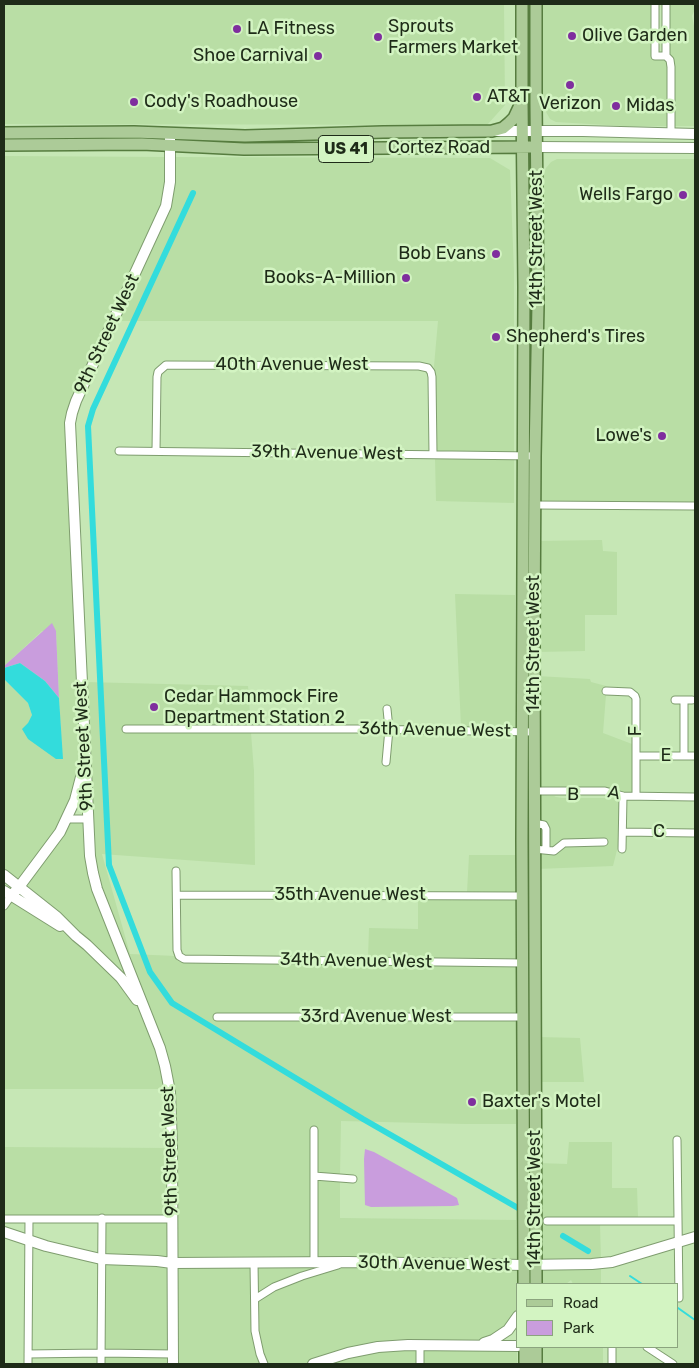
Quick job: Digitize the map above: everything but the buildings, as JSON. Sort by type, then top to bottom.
[{"type":"main road","name":"14th Street West","points":[[522,4],[524,274],[529,456],[534,505],[523,896],[529,963],[530,1265],[536,1283]]},
{"type":"main road","name":"14th Street West","points":[[529,963],[540,850],[534,823],[534,791],[528,732],[523,550],[537,335],[536,4]]},
{"type":"main road","name":"US 41","points":[[492,131],[503,128],[509,123],[514,118],[522,102]]},
{"type":"main road","name":"Cortez Road","points":[[4,144],[116,143],[170,139],[383,132],[536,131],[695,134]]},
{"type":"main road","name":"Cortez Road","points":[[4,133],[134,132],[244,149],[695,148]]},
{"type":"main road","name":"9th Street West","points":[[170,139],[170,182],[166,206],[76,401],[70,424],[90,856],[97,889],[146,1011],[167,1073],[172,1128],[173,1359]]},
{"type":"main road","points":[[524,274],[532,281],[537,335]]},
{"type":"main road","points":[[76,936],[7,894],[19,887],[60,832],[78,789],[84,754]]},
{"type":"main road","points":[[4,875],[57,917],[121,978],[137,1000],[151,1025]]},
{"type":"main road","name":"30th Avenue West","points":[[4,1232],[70,1253],[101,1259],[172,1263],[592,1264],[612,1262],[695,1237]]},
{"type":"main road","name":"14th Street West","points":[[524,1283],[530,1265]]},
{"type":"main road","points":[[479,1346],[493,1340],[508,1330],[516,1319]]},
{"type":"main road","points":[[313,1364],[363,1350],[393,1346],[516,1346]]},
{"type":"main road","points":[[524,1348],[525,1364]]},
{"type":"main road","points":[[536,1348],[536,1364]]},
{"type":"street","points":[[655,4],[655,56],[666,56]]},
{"type":"street","points":[[666,4],[666,56],[670,60],[671,67],[671,134]]},
{"type":"street","name":"40th Avenue West","points":[[156,451],[156,384],[158,372],[166,365],[419,366],[428,368],[431,372],[433,384],[433,454]]},
{"type":"street","name":"39th Avenue West","points":[[119,451],[529,456]]},
{"type":"street","points":[[534,505],[695,506]]},
{"type":"street","points":[[523,550],[534,540]]},
{"type":"street","name":"F","points":[[606,691],[630,692],[636,699],[636,796]]},
{"type":"street","points":[[675,700],[692,700]]},
{"type":"street","points":[[684,700],[684,756]]},
{"type":"street","points":[[386,762],[390,729],[387,709]]},
{"type":"street","name":"36th Avenue West","points":[[126,729],[390,729],[528,732]]},
{"type":"street","name":"E","points":[[636,756],[695,756]]},
{"type":"street","name":"A","points":[[534,791],[605,791],[623,796],[695,797]]},
{"type":"street","points":[[622,849],[623,796]]},
{"type":"street","points":[[67,819],[88,820]]},
{"type":"street","name":"C","points":[[623,832],[695,833]]},
{"type":"street","points":[[540,850],[554,851],[564,844],[604,842]]},
{"type":"street","points":[[176,871],[177,895]]},
{"type":"street","points":[[4,906],[7,894]]},
{"type":"street","name":"35th Avenue West","points":[[177,895],[523,896]]},
{"type":"street","name":"34th Avenue West","points":[[177,895],[177,950],[179,956],[184,959],[529,963]]},
{"type":"street","name":"33rd Avenue West","points":[[217,1016],[529,1017]]},
{"type":"street","points":[[314,1130],[314,1262]]},
{"type":"street","points":[[677,1140],[679,1298]]},
{"type":"street","points":[[314,1176],[353,1179]]},
{"type":"street","points":[[101,1364],[102,1218]]},
{"type":"street","points":[[4,1219],[172,1219]]},
{"type":"street","points":[[28,1364],[29,1219]]},
{"type":"street","points":[[547,1221],[678,1221]]},
{"type":"street","name":"30th Avenue West","points":[[254,1300],[274,1287],[348,1262]]},
{"type":"street","points":[[254,1263],[256,1339],[264,1364]]},
{"type":"street","points":[[420,1345],[420,1364]]},
{"type":"street","points":[[612,1348],[612,1364]]},
{"type":"street","points":[[649,1348],[673,1364]]},
{"type":"street","points":[[28,1354],[101,1353],[173,1359]]},
{"type":"shaded area","points":[[4,4],[504,4],[505,105],[487,125],[4,124]]},
{"type":"shaded area","points":[[539,4],[652,4],[652,56],[655,59],[665,60],[668,67],[668,126],[624,126],[556,122],[550,119],[541,103]]},
{"type":"shaded area","points":[[669,4],[695,4],[692,16],[695,31],[695,126],[674,126],[673,59],[669,54]]},
{"type":"shaded area","points":[[4,156],[167,157],[167,182],[163,205],[74,399],[80,764],[76,788],[57,830],[19,882],[4,871],[4,679],[28,703],[32,715],[28,723],[62,759],[56,631],[42,631],[4,666]]},
{"type":"shaded area","points":[[173,157],[490,158],[510,170],[514,272],[514,452],[436,451],[436,384],[434,366],[438,321],[117,321],[164,219]]},
{"type":"shaded area","points":[[557,159],[695,159],[695,502],[537,501],[541,180],[546,168]]},
{"type":"shaded area","points":[[435,458],[514,459],[514,503],[436,501]]},
{"type":"shaded area","points":[[602,540],[603,551],[617,552],[617,615],[585,615],[585,651],[537,652],[538,541]]},
{"type":"shaded area","points":[[455,594],[515,595],[515,728],[461,727]]},
{"type":"shaded area","points":[[537,676],[590,679],[591,682],[606,686],[606,688],[603,688],[603,694],[606,695],[603,733],[632,744],[633,792],[623,793],[605,787],[537,788]]},
{"type":"shaded area","points":[[84,682],[248,686],[251,726],[123,726],[123,733],[251,733],[254,771],[255,865],[102,854],[130,954],[176,956],[178,961],[185,963],[516,966],[516,1014],[214,1013],[215,1020],[516,1020],[516,1124],[341,1121],[340,1175],[317,1173],[317,1127],[311,1127],[311,1259],[176,1260],[175,1105],[96,872]]},
{"type":"shaded area","points":[[537,795],[562,798],[620,799],[618,846],[613,866],[537,869],[537,853],[555,854],[565,847],[607,846],[607,839],[582,839],[549,847],[547,823],[537,820]]},
{"type":"shaded area","points":[[68,822],[85,823],[87,856],[135,991],[24,886]]},
{"type":"shaded area","points":[[469,855],[515,855],[515,893],[467,892]]},
{"type":"shaded area","points":[[418,899],[515,899],[516,959],[368,958],[369,928],[418,929]]},
{"type":"shaded area","points":[[11,901],[86,948],[130,994],[149,1029],[167,1089],[4,1089],[4,912]]},
{"type":"shaded area","points":[[538,1037],[580,1038],[584,1082],[538,1082]]},
{"type":"shaded area","points":[[569,1142],[612,1142],[612,1188],[637,1188],[638,1217],[544,1217],[544,1224],[600,1224],[601,1260],[538,1262],[538,1163],[567,1164]]},
{"type":"shaded area","points":[[4,1147],[169,1148],[169,1216],[4,1216]]},
{"type":"shaded area","points":[[317,1180],[340,1181],[340,1218],[516,1220],[517,1262],[317,1259]]},
{"type":"shaded area","points":[[105,1222],[169,1223],[169,1259],[104,1255]]},
{"type":"shaded area","points":[[104,1262],[169,1266],[170,1351],[104,1349]]},
{"type":"shaded area","points":[[251,1266],[252,1331],[261,1364],[176,1364],[175,1267]]},
{"type":"shaded area","points":[[257,1266],[322,1266],[301,1272],[273,1284],[257,1294]]},
{"type":"shaded area","points":[[348,1266],[517,1269],[516,1312],[500,1331],[478,1342],[408,1342],[316,1359],[306,1364],[267,1364],[258,1331],[258,1301],[276,1290],[303,1279]]},
{"type":"shaded area","points":[[601,1266],[601,1283],[572,1283],[571,1280],[567,1283],[539,1283],[539,1269]]},
{"type":"shaded area","points":[[539,1348],[603,1348],[603,1364],[539,1364]]},
{"type":"shaded area","points":[[417,1349],[417,1364],[334,1364],[334,1360],[363,1353]]},
{"type":"shaded area","points":[[423,1349],[517,1349],[517,1364],[423,1364]]},
{"type":"shaded area","points":[[104,1356],[170,1357],[170,1364],[104,1364]]},
{"type":"green space","points":[[52,623],[56,631],[59,698],[45,681],[20,663],[4,668]]},
{"type":"green space","points":[[365,1149],[374,1152],[457,1198],[459,1205],[371,1207],[365,1205]]},
{"type":"water","points":[[20,663],[45,681],[59,698],[63,759],[56,759],[28,739],[22,729],[32,715],[28,703],[4,679],[4,668]]},
{"type":"waterway","points":[[193,193],[93,409],[88,426],[109,865],[150,972],[172,1003],[363,1119],[518,1208]]},
{"type":"waterway","points":[[563,1236],[588,1251]]},
{"type":"waterway","points":[[630,1276],[640,1283]]},
{"type":"waterway","points":[[679,1309],[695,1320]]},
{"type":"place","name":"LA Fitness","points":[[237,29]]},
{"type":"place","name":"Olive Garden","points":[[572,36]]},
{"type":"place","name":"Sprouts Farmers Market","points":[[378,37]]},
{"type":"place","name":"Shoe Carnival","points":[[318,56]]},
{"type":"place","name":"Verizon","points":[[570,85]]},
{"type":"place","name":"AT&T","points":[[477,97]]},
{"type":"place","name":"Cody's Roadhouse","points":[[134,102]]},
{"type":"place","name":"Midas","points":[[616,106]]},
{"type":"place","name":"Wells Fargo","points":[[683,195]]},
{"type":"place","name":"Bob Evans","points":[[496,254]]},
{"type":"place","name":"Books-A-Million","points":[[406,278]]},
{"type":"place","name":"Shepherd's Tires","points":[[496,337]]},
{"type":"place","name":"Lowe's","points":[[662,436]]},
{"type":"place","name":"Cedar Hammock Fire Department Station 2","points":[[154,707]]},
{"type":"place","name":"Baxter's Motel","points":[[472,1102]]}]
